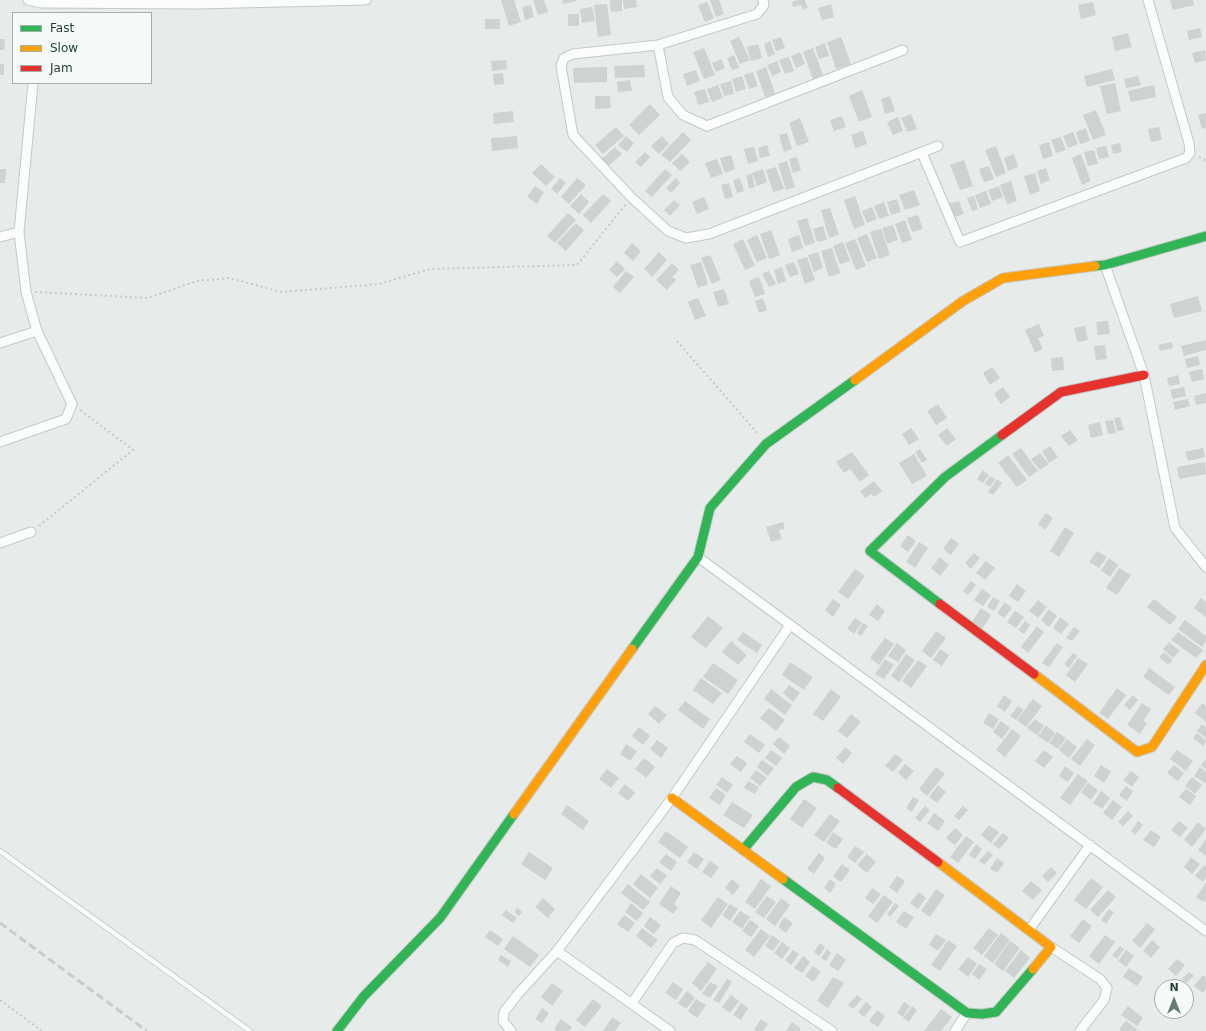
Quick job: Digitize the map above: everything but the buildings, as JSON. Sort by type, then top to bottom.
[{"type":"street","points":[[28,0],[41,3],[366,0]]},
{"type":"street","points":[[762,0],[764,5],[757,14],[658,45],[573,54],[564,58],[561,66],[573,135],[631,198],[668,231],[686,238],[709,234],[938,146]]},
{"type":"street","points":[[922,153],[960,242],[1186,158],[1190,153],[1190,143],[1148,0]]},
{"type":"street","points":[[40,12],[41,3]]},
{"type":"street","points":[[658,45],[668,97],[684,115],[707,126],[903,50]]},
{"type":"street","points":[[0,442],[66,419],[72,404],[37,331],[26,292],[19,232],[33,84]]},
{"type":"street","points":[[0,238],[19,232]]},
{"type":"street","points":[[337,1031],[364,996],[440,918],[698,557],[710,508],[766,444],[963,301],[1003,278],[1105,265],[1206,236]]},
{"type":"street","points":[[1105,265],[1144,375],[1175,528],[1206,567]]},
{"type":"street","points":[[0,343],[37,331]]},
{"type":"street","points":[[1144,375],[1061,392],[945,477],[870,551],[1137,752],[1152,747],[1206,665]]},
{"type":"street","points":[[0,544],[31,532]]},
{"type":"street","points":[[698,557],[1206,931]]},
{"type":"street","points":[[511,1031],[504,1021],[504,1012],[517,995],[557,951],[672,798],[790,625]]},
{"type":"street","points":[[743,850],[796,787],[813,777],[827,780],[1051,947],[1100,979],[1107,988],[1104,1000],[1080,1031]]},
{"type":"street","points":[[672,798],[968,1013],[982,1014],[996,1012],[1051,947]]},
{"type":"street","points":[[1029,930],[1090,845]]},
{"type":"street","points":[[632,1003],[673,944],[683,938],[695,940],[832,1031]]},
{"type":"street","points":[[557,951],[670,1031]]},
{"type":"street","points":[[955,1031],[968,1013]]},
{"type":"lane","points":[[0,851],[250,1031]]},
{"type":"path","points":[[26,292],[148,298],[197,281],[229,278],[281,292],[379,284],[430,269],[578,265],[631,198]]},
{"type":"path","points":[[677,341],[766,444]]},
{"type":"path","points":[[31,532],[133,450],[72,404]]},
{"type":"path","points":[[0,1000],[42,1031]]},
{"type":"railway","points":[[0,923],[147,1031]]},
{"type":"traffic: fast","points":[[1095,266],[1105,265],[1206,236]]},
{"type":"traffic: fast","points":[[632,649],[698,557],[710,508],[766,444],[855,380]]},
{"type":"traffic: fast","points":[[940,604],[870,551],[945,477],[1002,435]]},
{"type":"traffic: fast","points":[[743,850],[796,787],[813,777],[827,780],[838,788]]},
{"type":"traffic: fast","points":[[337,1031],[364,996],[440,918],[514,814]]},
{"type":"traffic: fast","points":[[783,879],[967,1013],[982,1014],[996,1012],[1033,969]]},
{"type":"traffic: slow","points":[[855,380],[963,301],[1003,278],[1095,266]]},
{"type":"traffic: slow","points":[[514,814],[632,649]]},
{"type":"traffic: slow","points":[[1034,674],[1137,752],[1152,747],[1206,665]]},
{"type":"traffic: slow","points":[[672,798],[783,879]]},
{"type":"traffic: slow","points":[[938,862],[1051,947],[1033,969]]},
{"type":"traffic: jam","points":[[1002,435],[1061,392],[1144,375]]},
{"type":"traffic: jam","points":[[940,604],[1034,674]]},
{"type":"traffic: jam","points":[[838,788],[938,862]]}]
